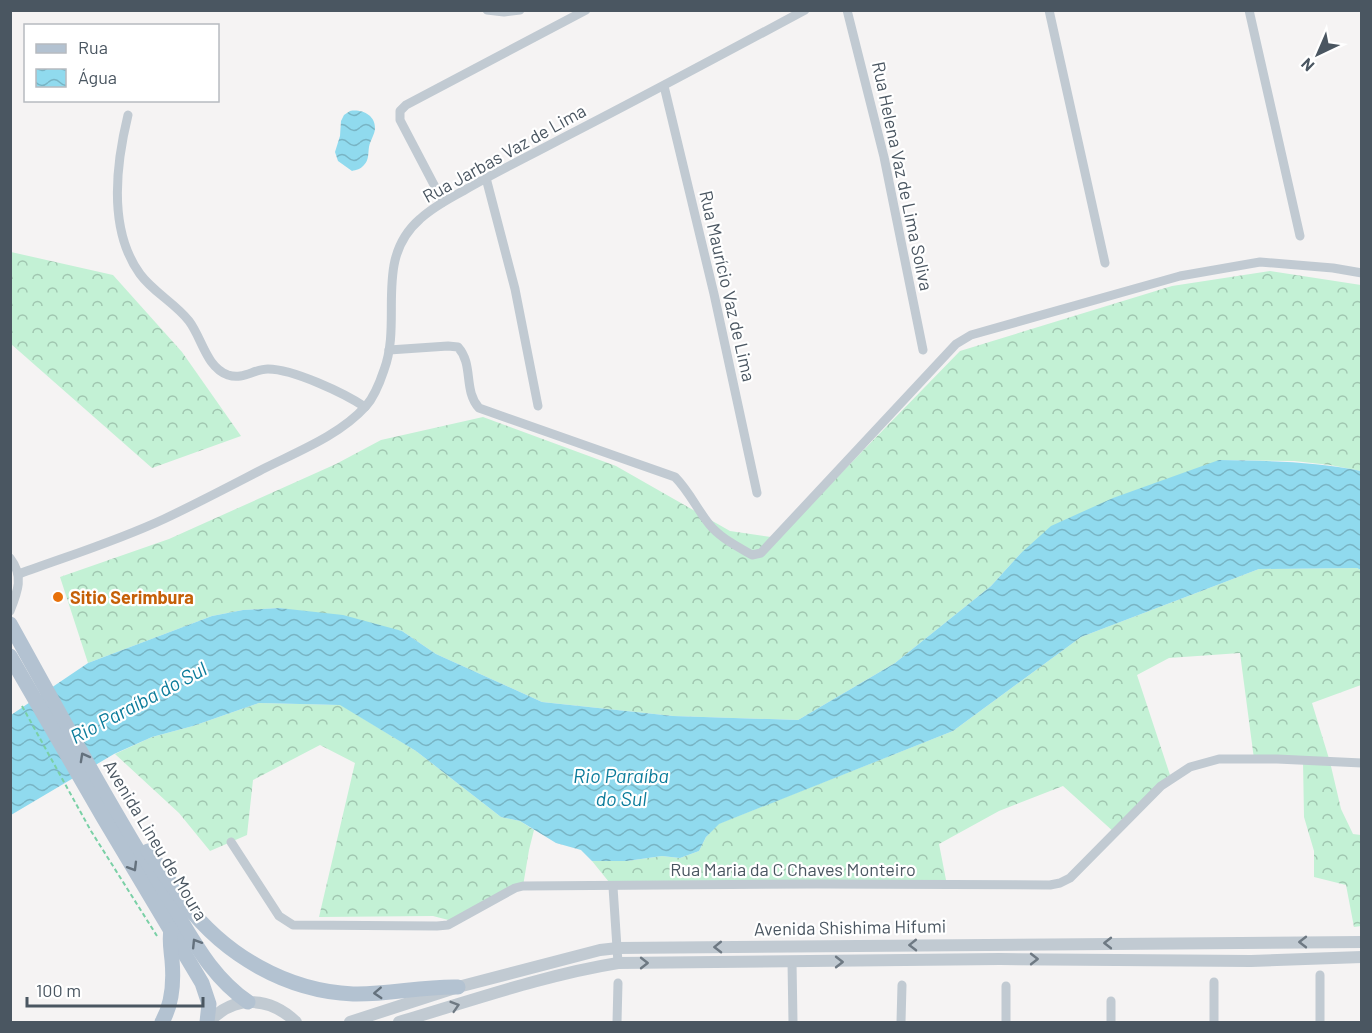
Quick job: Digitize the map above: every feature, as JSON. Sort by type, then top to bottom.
[{"type":"main road","name":"Avenida Lineu de Moura","points":[[10,624],[25,666],[108,813],[165,935],[206,991],[209,1004],[208,1023]]},
{"type":"main road","name":"Avenida Lineu de Moura","points":[[10,656],[25,666]]},
{"type":"main road","name":"Avenida Lineu de Moura","points":[[108,813],[123,827],[213,971],[231,990],[248,1002]]},
{"type":"main road","points":[[123,827],[135,835],[199,919],[227,946],[266,971],[303,985],[352,993],[377,993],[435,986],[458,987]]},
{"type":"main road","points":[[162,1023],[169,1006],[173,976],[169,938],[165,935]]},
{"type":"street","points":[[487,10],[504,12],[520,10]]},
{"type":"street","points":[[443,202],[400,120],[400,111],[406,105],[586,10]]},
{"type":"street","name":"Rua Jarbas Vaz de Lima","points":[[19,574],[109,542],[164,519],[328,435],[365,407],[376,390],[386,366],[389,350],[392,274],[395,257],[409,229],[421,217],[486,178],[805,10]]},
{"type":"street","name":"Rua Helena Vaz de Lima Soliva","points":[[847,10],[884,158],[923,350]]},
{"type":"street","points":[[1049,10],[1105,263]]},
{"type":"street","points":[[1249,10],[1300,236]]},
{"type":"street","name":"Rua Maurício Vaz de Lima","points":[[664,86],[714,294],[757,493]]},
{"type":"street","points":[[128,115],[119,162],[118,199],[120,220],[128,252],[140,275],[189,322],[213,364],[220,371],[234,376],[243,376],[264,369],[285,372],[346,395],[365,407]]},
{"type":"street","points":[[486,178],[515,289],[538,406]]},
{"type":"street","points":[[389,350],[458,347],[465,354],[472,400],[478,408],[675,477],[686,488],[709,525],[720,535],[752,555],[761,553],[956,344],[971,335],[1180,276],[1260,262],[1333,268],[1362,273]]},
{"type":"street","points":[[10,558],[19,574],[18,589],[10,611]]},
{"type":"street","name":"Rua Maria da C Chaves Monteiro","points":[[231,842],[279,916],[293,925],[437,926],[456,922],[515,888],[523,886],[1050,885],[1070,878],[1161,786],[1190,767],[1219,759],[1362,763]]},
{"type":"street","points":[[613,887],[618,963]]},
{"type":"street","name":"Avenida Shishima Hifumi","points":[[350,1023],[458,987],[600,950],[618,948],[1362,942]]},
{"type":"street","name":"Avenida Shishima Hifumi","points":[[399,1023],[515,988],[618,963],[1000,959],[1251,961],[1362,957]]},
{"type":"street","points":[[792,962],[793,1023]]},
{"type":"street","points":[[1320,975],[1320,1023]]},
{"type":"street","points":[[1214,982],[1214,1023]]},
{"type":"street","points":[[617,1023],[618,983]]},
{"type":"street","points":[[901,1023],[902,985]]},
{"type":"street","points":[[1006,986],[1006,1023]]},
{"type":"street","points":[[1111,1001],[1111,1023]]},
{"type":"street","points":[[208,1023],[224,1009],[248,1002],[274,1006],[297,1022]]},
{"type":"path","points":[[22,706],[91,831],[165,935]]},
{"type":"green space","points":[[11,252],[113,275],[182,352],[241,436],[152,468],[11,344]]},
{"type":"green space","points":[[1270,271],[1361,285],[1361,471],[1294,461],[1220,460],[1021,553],[991,586],[895,663],[798,720],[673,716],[542,702],[436,654],[402,631],[279,608],[243,610],[212,616],[88,663],[60,577],[169,539],[336,464],[381,440],[483,417],[616,466],[730,531],[778,538],[960,351],[1172,286]]},
{"type":"green space","points":[[1357,568],[1361,570],[1361,685],[1312,703],[1341,809],[1353,834],[1361,835],[1361,926],[1354,927],[1346,885],[1314,877],[1314,851],[1304,817],[1303,761],[1254,759],[1240,653],[1169,658],[1137,675],[1171,778],[1115,833],[1063,786],[999,811],[939,844],[947,885],[613,887],[592,861],[627,861],[662,856],[680,858],[699,851],[706,837],[718,824],[953,731],[1081,637],[1259,569]]},
{"type":"green space","points":[[259,703],[341,705],[416,751],[501,817],[520,821],[534,830],[523,886],[456,922],[433,916],[319,917],[355,763],[320,745],[253,780],[247,835],[210,851],[179,813],[115,754],[152,737],[193,726]]},
{"type":"water","points":[[350,111],[359,111],[370,116],[375,128],[367,161],[352,171],[338,161],[335,152],[340,136],[341,121]]},
{"type":"water","name":"Rio Paraíba do Sul","points":[[1219,460],[1308,463],[1361,471],[1361,570],[1357,568],[1259,569],[1081,637],[953,731],[719,824],[706,837],[699,851],[680,858],[662,856],[627,861],[592,861],[581,850],[556,843],[520,821],[501,817],[416,751],[340,705],[259,703],[193,726],[152,737],[114,754],[11,815],[11,715],[88,663],[212,616],[243,610],[279,608],[343,615],[402,631],[436,654],[542,702],[673,716],[798,720],[895,663],[991,586],[1021,553],[1051,526],[1113,498]]},
{"type":"place","name":"Sitio Serimbura","points":[[58,597]]}]
